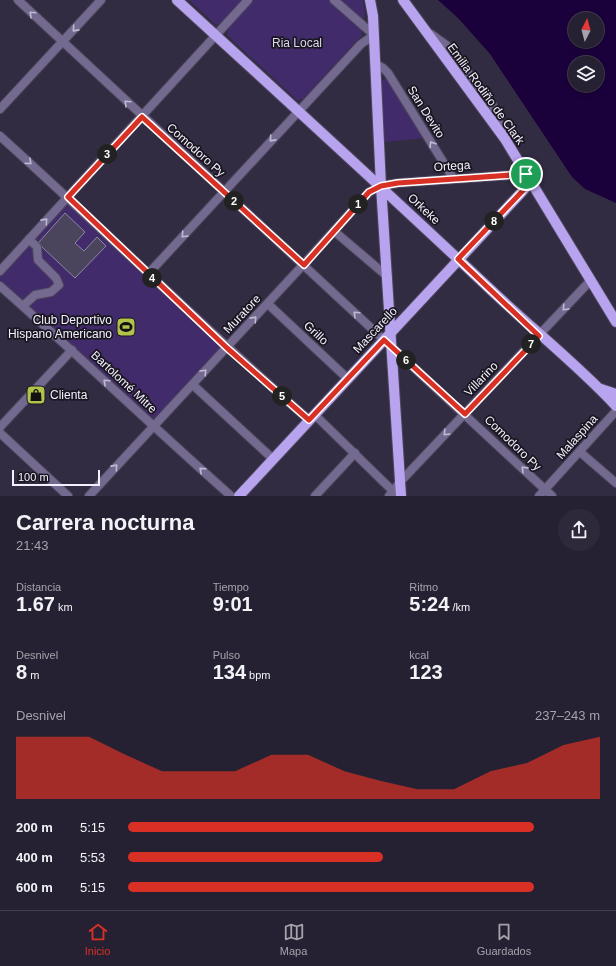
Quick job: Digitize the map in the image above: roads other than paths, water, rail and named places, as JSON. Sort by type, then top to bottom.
[{"type":"main road","name":"Orkeke","points":[[177,0],[381,186],[539,336],[599,388],[616,406]]},
{"type":"main road","points":[[370,0],[373,16],[376,64],[381,186],[392,332],[400,482],[395,495]]},
{"type":"main road","points":[[373,16],[376,0]]},
{"type":"main road","name":"Emilia Rodiño de Clark","points":[[403,2],[505,139],[616,322]]},
{"type":"main road","name":"Mascarello","points":[[240,496],[392,332],[528,178]]},
{"type":"main road","points":[[599,388],[616,395],[616,406]]},
{"type":"street","name":"Comodoro Py","points":[[18,0],[142,117],[304,265],[552,496]]},
{"type":"street","points":[[0,271],[248,0]]},
{"type":"street","points":[[148,274],[360,44],[374,35],[334,0]]},
{"type":"street","points":[[0,110],[100,1]]},
{"type":"street","name":"San Devito","points":[[376,64],[388,73],[453,178]]},
{"type":"street","points":[[0,136],[68,197],[227,348],[355,453],[395,495]]},
{"type":"street","name":"Ortega","points":[[381,186],[453,178],[528,178]]},
{"type":"street","name":"Muratore","points":[[89,496],[304,265],[369,192],[381,186]]},
{"type":"street","points":[[334,231],[388,277]]},
{"type":"street","points":[[23,306],[35,295],[52,292],[59,285],[56,278],[38,260],[37,247],[29,239]]},
{"type":"street","name":"Villarino","points":[[400,482],[591,280]]},
{"type":"street","name":"Bartolomé Mitre","points":[[0,286],[231,496]]},
{"type":"street","name":"Grillo","points":[[268,304],[348,379]]},
{"type":"street","points":[[0,427],[72,350]]},
{"type":"street","points":[[193,385],[273,459]]},
{"type":"street","name":"Malaspina","points":[[539,496],[616,411]]},
{"type":"street","points":[[0,433],[68,496]]},
{"type":"street","points":[[580,452],[616,483]]},
{"type":"street","points":[[315,496],[355,453]]},
{"type":"street","points":[[606,474],[616,477]]},
{"type":"place","name":"Club Deportivo Hispano Americano","points":[[126,327]]},
{"type":"place","name":"Clienta","points":[[36,395]]},
{"type":"park label","name":"Ria Local","points":[[297,43]]}]
